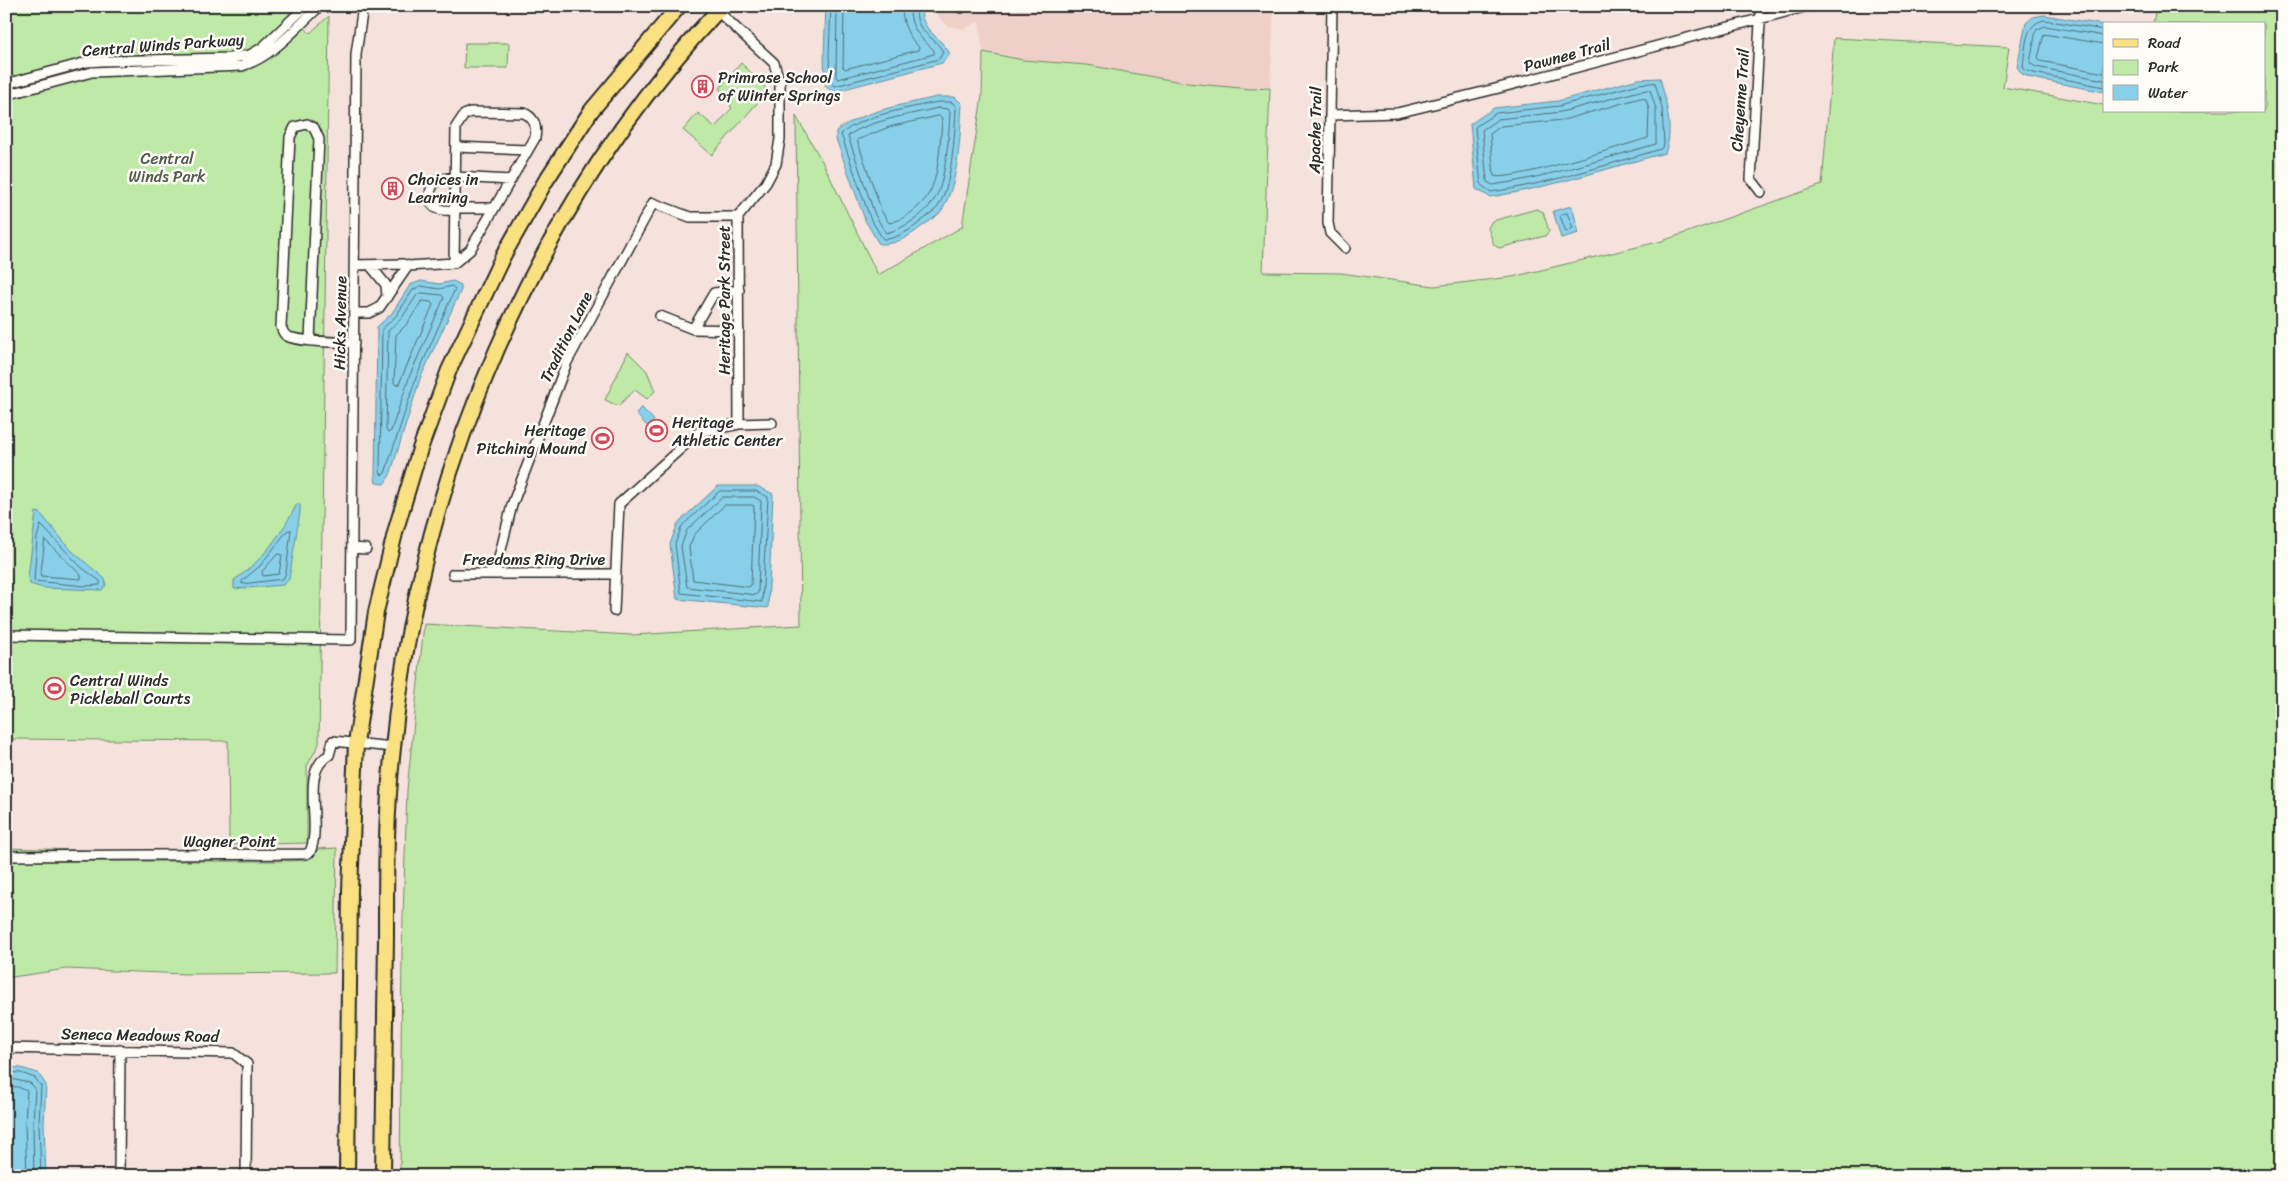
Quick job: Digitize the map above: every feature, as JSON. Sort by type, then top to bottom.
[{"type":"main road","points":[[347,1176],[350,890],[356,744],[376,612],[396,529],[423,441],[466,332],[511,241],[568,145],[591,111],[679,6]]},
{"type":"main road","points":[[383,1176],[387,854],[393,747],[404,659],[431,534],[454,460],[499,346],[535,272],[594,171],[663,76],[717,8]]},
{"type":"street","name":"Central Winds Parkway","points":[[6,84],[87,62],[244,56],[264,47],[306,6]]},
{"type":"street","name":"Central Winds Parkway","points":[[6,95],[92,72],[242,66],[269,54],[320,6]]},
{"type":"street","name":"Hicks Avenue","points":[[6,635],[351,640],[356,54],[363,6]]},
{"type":"street","name":"Apache Trail","points":[[1332,6],[1328,223],[1330,234],[1345,248]]},
{"type":"street","name":"Cheyenne Trail","points":[[1761,6],[1751,151],[1751,178],[1761,192]]},
{"type":"street","name":"Pawnee Trail","points":[[1330,114],[1397,113],[1808,6]]},
{"type":"street","name":"Heritage Park Street","points":[[717,8],[774,63],[780,84],[780,139],[776,164],[766,183],[738,217],[739,424]]},
{"type":"street","points":[[355,265],[403,264],[408,266],[454,263],[470,250],[535,138],[535,124],[530,116],[524,113],[470,112],[464,115],[456,127],[454,263]]},
{"type":"street","points":[[310,340],[319,139],[314,128],[302,124],[295,127],[290,137],[281,327],[288,337],[310,340],[354,343]]},
{"type":"street","points":[[456,147],[528,150]]},
{"type":"street","points":[[494,208],[439,209],[434,206],[430,198],[430,190],[438,180],[455,178],[511,180]]},
{"type":"street","name":"Tradition Lane","points":[[495,574],[512,505],[567,362],[653,203],[690,217],[738,217]]},
{"type":"street","points":[[370,264],[386,284],[387,297]]},
{"type":"street","points":[[355,313],[370,313],[379,308],[408,266]]},
{"type":"street","points":[[693,329],[714,293],[739,290]]},
{"type":"street","points":[[660,316],[693,329],[739,330]]},
{"type":"street","points":[[614,610],[619,504],[699,432],[739,424],[772,423]]},
{"type":"street","points":[[352,548],[366,549]]},
{"type":"street","name":"Freedoms Ring Drive","points":[[453,574],[616,574]]},
{"type":"street","name":"Wagner Point","points":[[6,856],[306,854],[310,852],[315,838],[313,788],[316,768],[321,760],[329,755],[334,741],[356,744]]},
{"type":"street","points":[[356,744],[393,747]]},
{"type":"street","name":"Seneca Meadows Road","points":[[6,1048],[222,1051],[233,1053],[247,1064],[246,1176]]},
{"type":"street","points":[[119,1176],[120,1050]]},
{"type":"shaded area","points":[[937,6],[1274,6],[1270,88],[1251,89],[1187,83],[1087,65],[1023,60],[983,52],[979,22],[964,29],[948,26],[938,16]]},
{"type":"green space","name":"Central Winds Park","points":[[6,6],[287,6],[285,8],[310,33],[329,16],[319,744],[307,766],[307,843],[229,845],[228,741],[6,739]]},
{"type":"green space","points":[[2156,6],[2282,6],[2282,1176],[400,1176],[402,950],[407,790],[424,624],[632,635],[801,625],[796,116],[822,161],[878,275],[962,227],[982,96],[983,52],[1023,60],[1087,65],[1187,83],[1251,89],[1270,88],[1263,272],[1341,273],[1434,286],[1512,277],[1662,241],[1822,185],[1834,38],[2009,47],[2003,87],[2103,105],[2103,112],[2266,112],[2266,22],[2153,22]]},
{"type":"green space","points":[[465,43],[509,43],[508,68],[464,68]]},
{"type":"green space","points":[[741,63],[765,86],[765,94],[712,155],[683,130],[698,113],[715,127],[732,108],[730,106],[733,101],[719,89]]},
{"type":"green space","points":[[1537,209],[1543,212],[1549,231],[1545,236],[1499,248],[1494,245],[1488,228],[1492,221]]},
{"type":"green space","points":[[628,352],[647,371],[655,391],[647,399],[635,390],[618,406],[605,400]]},
{"type":"green space","points":[[6,848],[116,851],[6,851]]},
{"type":"green space","points":[[337,848],[335,973],[186,974],[66,969],[6,978],[6,861],[295,861],[311,857],[318,849]]},
{"type":"water","points":[[826,6],[921,6],[927,28],[950,54],[942,63],[833,92],[825,86]]},
{"type":"water","points":[[2044,15],[2103,25],[2103,92],[2032,78],[2022,74],[2017,67],[2026,23],[2033,17]]},
{"type":"water","points":[[1660,78],[1667,106],[1669,126],[1668,144],[1665,153],[1512,193],[1490,197],[1476,189],[1470,124],[1494,108],[1558,101],[1638,79]]},
{"type":"water","points":[[937,97],[955,97],[962,104],[958,158],[948,199],[938,215],[912,234],[896,242],[879,244],[865,220],[836,139],[836,131],[872,113]]},
{"type":"water","points":[[1572,206],[1579,233],[1561,238],[1553,211]]},
{"type":"water","points":[[421,281],[439,284],[453,281],[461,285],[461,290],[420,379],[390,475],[384,484],[376,483],[377,327],[392,313],[410,285]]},
{"type":"water","points":[[641,407],[654,420],[649,426],[636,414]]},
{"type":"water","points":[[718,486],[757,486],[773,494],[768,608],[677,599],[670,544],[678,523]]},
{"type":"water","points":[[297,504],[300,505],[300,512],[289,579],[283,585],[234,589],[234,580],[254,565],[262,556],[285,526]]},
{"type":"water","points":[[36,512],[40,513],[72,551],[105,579],[106,585],[102,590],[43,588],[30,584],[28,577]]},
{"type":"water","points":[[6,1067],[21,1068],[38,1073],[46,1085],[44,1123],[46,1176],[6,1176]]},
{"type":"place","name":"Primrose School of Winter Springs","points":[[702,86]]},
{"type":"place","name":"Choices in Learning","points":[[392,188]]},
{"type":"place","name":"Heritage Athletic Center","points":[[656,431]]},
{"type":"place","name":"Heritage Pitching Mound","points":[[602,439]]},
{"type":"place","name":"Central Winds Pickleball Courts","points":[[54,689]]}]
